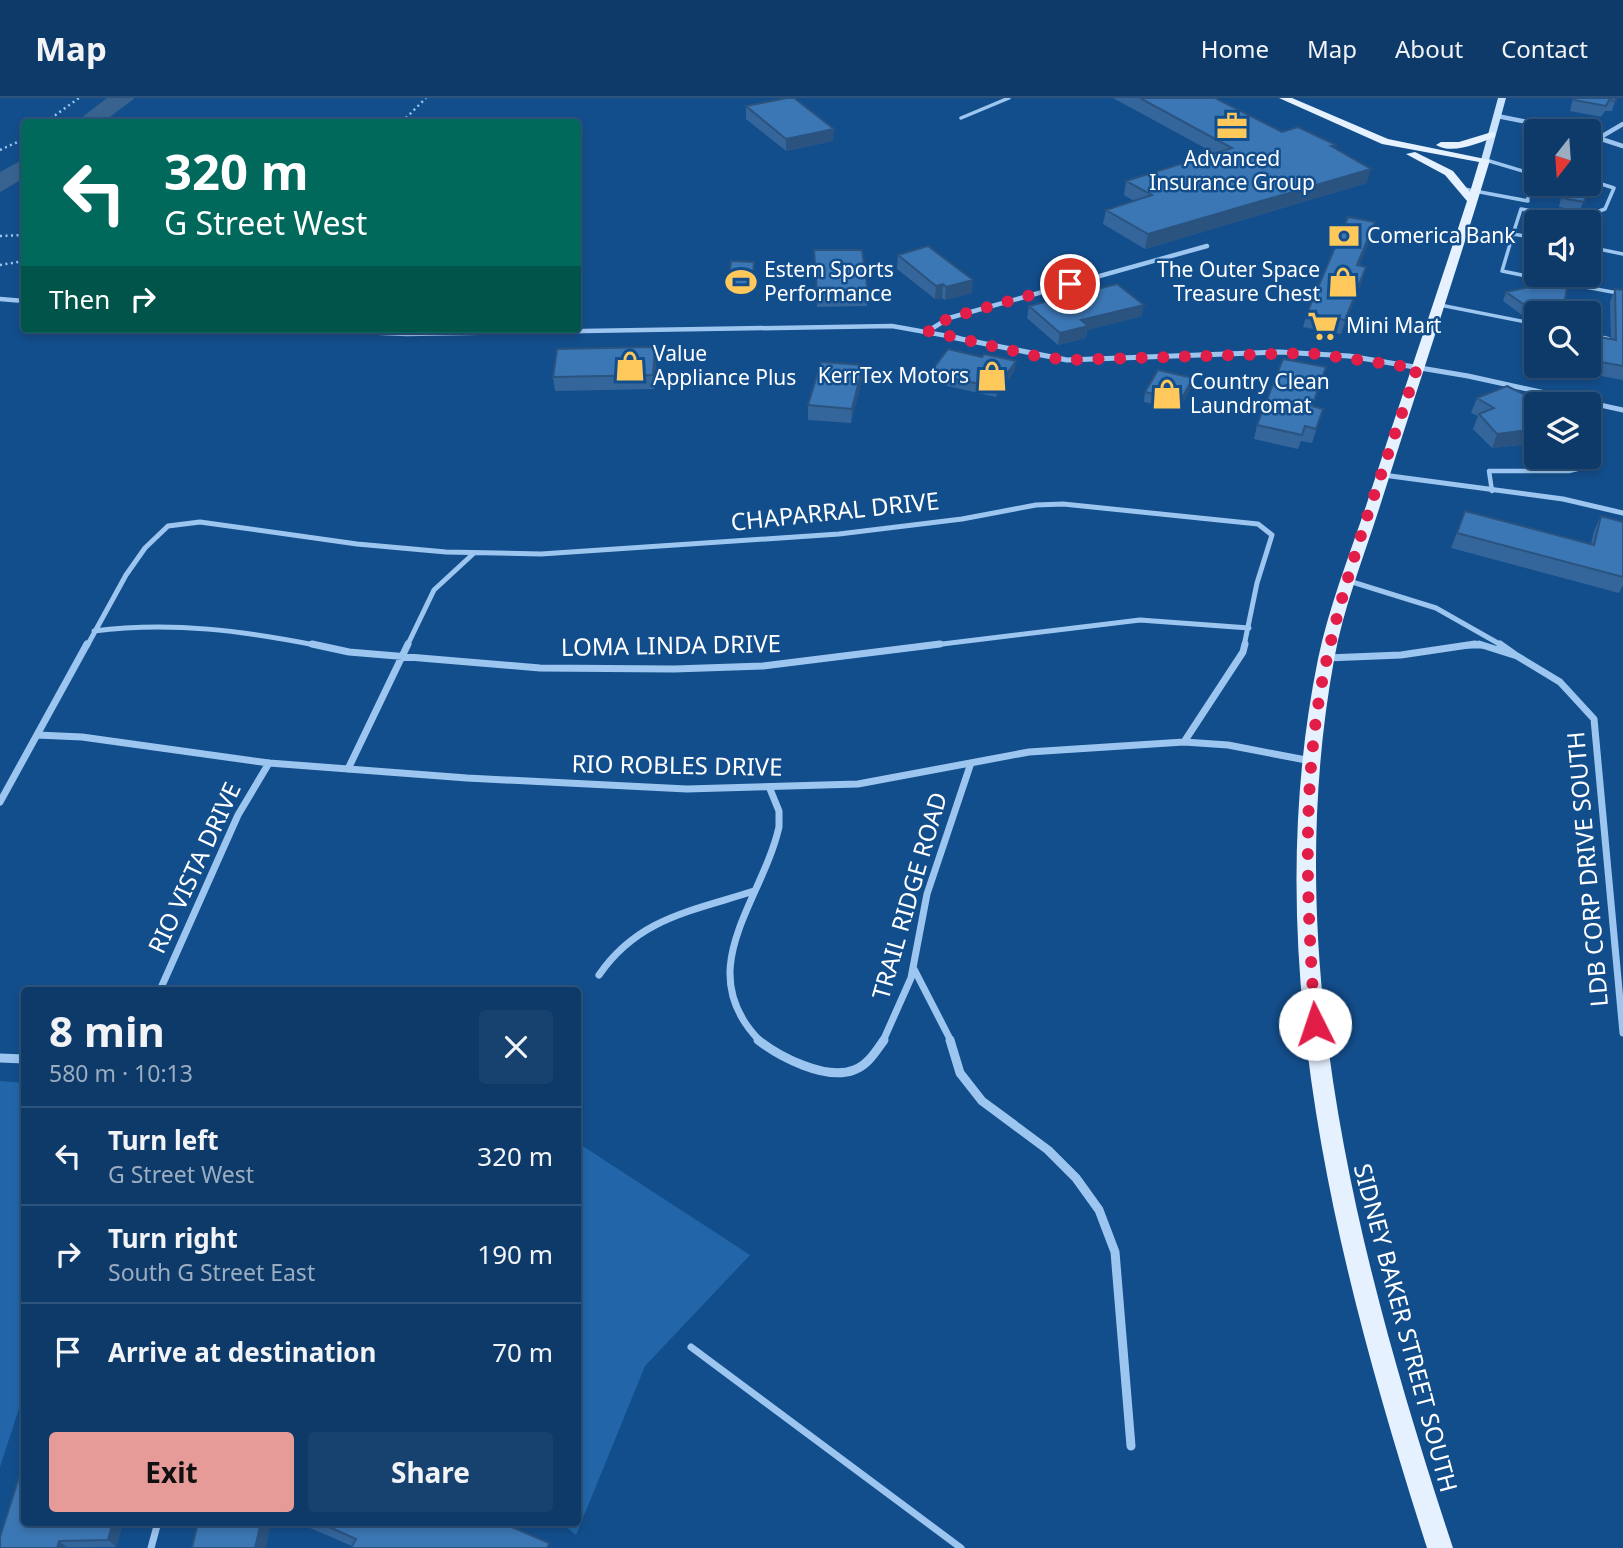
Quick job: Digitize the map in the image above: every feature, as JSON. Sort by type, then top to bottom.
[{"type":"main road","points":[[1284,98],[1449,173],[1471,194]]},
{"type":"main road","name":"SIDNEY BAKER STREET SOUTH","points":[[1440,1548],[1407,1450],[1339,1178],[1315,1024],[1307,844],[1312,761],[1327,658],[1382,475],[1439,305],[1471,194],[1485,160],[1502,98]]},
{"type":"main road","points":[[1385,142],[1460,145],[1492,135]]},
{"type":"main road","points":[[1385,142],[1485,160]]},
{"type":"street","points":[[1497,116],[1524,121]]},
{"type":"street","points":[[1601,137],[1623,124]]},
{"type":"street","points":[[1601,139],[1623,146]]},
{"type":"street","points":[[928,331],[949,318],[1207,246]]},
{"type":"street","points":[[0,299],[21,301]]},
{"type":"street","points":[[581,329],[856,325],[928,331],[1031,355],[1067,360],[1308,353],[1417,368],[1623,410]]},
{"type":"street","points":[[1382,475],[1430,485],[1568,497],[1623,513]]},
{"type":"street","name":"CHAPARRAL DRIVE","points":[[94,631],[145,548],[169,526],[200,522],[344,542],[473,553],[541,554],[839,534],[962,519],[1036,505],[1126,510],[1247,522],[1267,528],[1272,535],[1256,583],[1243,652],[1231,674],[1184,741]]},
{"type":"street","points":[[348,769],[434,590],[473,553]]},
{"type":"street","name":"LDB CORP DRIVE SOUTH","points":[[1349,581],[1436,607],[1479,630],[1517,656],[1550,673],[1572,690],[1594,719],[1623,1033]]},
{"type":"street","name":"LOMA LINDA DRIVE","points":[[94,631],[125,627],[212,628],[246,631],[349,652],[586,669],[763,666],[1140,620],[1249,628]]},
{"type":"street","points":[[0,802],[94,631]]},
{"type":"street","name":"LDB CORP DRIVE SOUTH","points":[[1327,658],[1401,655],[1478,644],[1517,656]]},
{"type":"street","name":"RIO ROBLES DRIVE","points":[[37,735],[82,737],[269,763],[526,782],[687,789],[770,789],[888,780],[1065,748],[1184,741],[1228,744],[1312,761]]},
{"type":"street","name":"RIO VISTA DRIVE","points":[[161,987],[238,815],[269,763]]},
{"type":"street","name":"TRAIL RIDGE ROAD","points":[[770,789],[780,820],[776,840],[730,958],[727,987],[733,1011],[751,1033],[783,1055],[816,1069],[856,1070],[867,1062],[882,1044],[914,969],[917,936],[927,895],[971,763]]},
{"type":"street","points":[[599,975],[611,953],[634,934],[658,922],[754,891]]},
{"type":"street","points":[[914,969],[949,1036],[960,1073],[982,1101],[1048,1150],[1076,1178],[1099,1210],[1115,1252],[1131,1446]]},
{"type":"street","points":[[0,1058],[21,1059]]},
{"type":"lane","points":[[961,118],[1009,98]]},
{"type":"lane","points":[[1485,160],[1524,171]]},
{"type":"lane","points":[[1601,184],[1614,188],[1605,209],[1601,211]]},
{"type":"lane","points":[[1471,194],[1528,201]]},
{"type":"lane","points":[[1530,196],[1521,209],[1502,271],[1623,294]]},
{"type":"lane","points":[[1521,209],[1526,210]]},
{"type":"lane","points":[[1513,234],[1524,236]]},
{"type":"lane","points":[[1601,249],[1623,254]]},
{"type":"lane","points":[[1439,305],[1524,322]]},
{"type":"lane","points":[[1601,338],[1608,339]]},
{"type":"lane","points":[[1492,491],[1489,471],[1577,469]]},
{"type":"lane","points":[[691,1347],[961,1548]]},
{"type":"lane","points":[[151,1548],[157,1526]]},
{"type":"path","points":[[50,119],[79,98]]},
{"type":"path","points":[[405,119],[426,98]]},
{"type":"path","points":[[0,150],[21,140]]},
{"type":"path","points":[[0,236],[21,235]]},
{"type":"path","points":[[0,265],[21,262]]},
{"type":"shaded area","points":[[0,1081],[21,1083],[21,1402],[0,1467]]},
{"type":"shaded area","points":[[581,1145],[750,1255],[645,1366],[581,1523]]},
{"type":"shaded area","points":[[565,1526],[580,1526],[576,1535]]},
{"type":"building","points":[[794,98],[834,129],[786,139],[746,106]]},
{"type":"building","points":[[1140,98],[1215,98],[1282,132],[1298,127],[1336,145],[1331,146],[1371,169],[1148,234],[1106,210],[1152,195],[1126,181],[1232,148]]},
{"type":"building","points":[[1574,98],[1616,98],[1616,101],[1609,100],[1606,106]]},
{"type":"building","points":[[1562,196],[1586,196],[1584,202]]},
{"type":"building","points":[[1348,217],[1375,222],[1357,265],[1366,267],[1345,320],[1307,313]]},
{"type":"building","points":[[928,246],[973,280],[946,287],[943,284],[936,286],[898,255]]},
{"type":"building","points":[[814,250],[862,250],[868,292],[817,293]]},
{"type":"building","points":[[731,261],[754,262],[752,285],[728,285]]},
{"type":"building","points":[[1117,284],[1144,305],[1081,320],[1088,326],[1060,333],[1029,306]]},
{"type":"building","points":[[1530,287],[1567,287],[1565,301],[1524,301],[1524,305],[1506,292]]},
{"type":"building","points":[[1615,289],[1623,290],[1623,366],[1601,362],[1601,337],[1616,340]]},
{"type":"building","points":[[655,347],[653,375],[553,377],[557,349]]},
{"type":"building","points":[[948,349],[1016,361],[997,388],[930,373]]},
{"type":"building","points":[[1283,359],[1326,367],[1312,406],[1323,409],[1316,429],[1305,426],[1302,435],[1257,425]]},
{"type":"building","points":[[821,362],[863,365],[852,409],[808,405]]},
{"type":"building","points":[[1158,370],[1193,378],[1181,400],[1145,392]]},
{"type":"building","points":[[1507,386],[1524,394],[1524,431],[1497,434],[1479,414],[1494,408],[1477,398]]},
{"type":"building","points":[[1465,511],[1594,545],[1601,516],[1623,522],[1623,577],[1457,533]]},
{"type":"building","points":[[21,1471],[21,1526],[112,1526],[108,1540],[59,1541],[57,1548],[0,1548],[0,1537]]},
{"type":"building","points":[[197,1526],[260,1526],[255,1548],[192,1548]]},
{"type":"building","points":[[327,1526],[509,1526],[549,1543],[547,1548],[351,1548],[356,1539]]},
{"type":"waterway","points":[[92,119],[123,98]]},
{"type":"waterway","points":[[0,184],[21,169]]},
{"type":"place","name":"Advanced Insurance Group","points":[[1232,126]]},
{"type":"place","name":"Comerica Bank","points":[[1344,236]]},
{"type":"place","name":"Estem Sports Performance","points":[[741,282]]},
{"type":"place","name":"The Outer Space Treasure Chest","points":[[1343,282]]},
{"type":"place","name":"Mini Mart","points":[[1323,326]]},
{"type":"place","name":"Value Appliance Plus","points":[[630,366]]},
{"type":"place","name":"KerrTex Motors","points":[[992,376]]},
{"type":"place","name":"Country Clean Laundromat","points":[[1167,394]]},
{"type":"route","points":[[1070,284],[949,318],[928,331],[1031,355],[1067,360],[1308,353],[1361,358],[1417,368],[1334,632],[1318,708],[1307,844],[1315,1024]]}]
